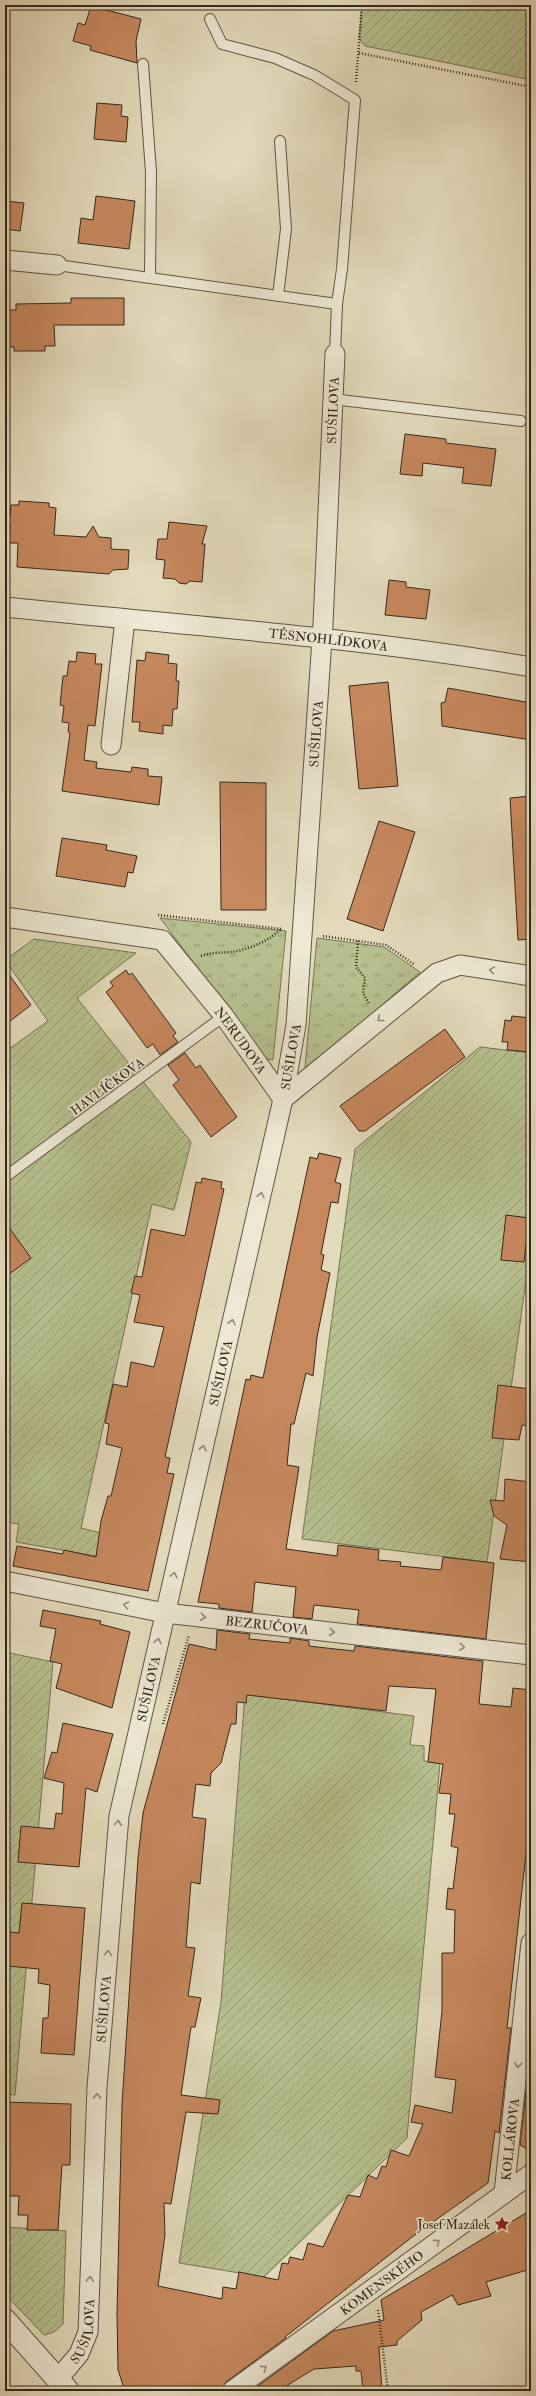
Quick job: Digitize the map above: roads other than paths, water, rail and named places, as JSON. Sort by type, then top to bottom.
[{"type":"street","points":[[5,260],[57,265]]},
{"type":"street","name":"SUŠILOVA","points":[[61,2387],[79,2354],[88,2332],[97,2087],[119,1816],[282,1098],[296,1025],[321,639],[335,354]]},
{"type":"street","name":"TĚSNOHLÍDKOVA","points":[[5,607],[321,639],[467,656],[531,667]]},
{"type":"street","points":[[111,745],[125,619]]},
{"type":"street","name":"NERUDOVA","points":[[10,922],[162,940],[185,965],[224,1016],[282,1098]]},
{"type":"street","points":[[282,1098],[437,973],[460,965],[531,976]]},
{"type":"street","name":"BEZRUČOVA","points":[[5,1581],[164,1613],[531,1655]]},
{"type":"street","name":"KOLLÁROVA","points":[[504,2193],[531,1942]]},
{"type":"street","name":"KOMENSKÉHO","points":[[232,2391],[531,2174]]},
{"type":"street","points":[[5,2320],[61,2387]]},
{"type":"lane","points":[[210,19],[222,44],[275,58],[314,75],[355,100],[342,269],[337,304],[335,354]]},
{"type":"lane","points":[[144,64],[151,172],[150,278]]},
{"type":"lane","points":[[278,296],[286,229],[280,141]]},
{"type":"lane","points":[[57,265],[337,304]]},
{"type":"lane","points":[[332,399],[521,421]]},
{"type":"lane","name":"HAVLÍČKOVA","points":[[5,1177],[224,1016]]},
{"type":"place","name":"Josef Mazálek","points":[[502,2224]]}]
